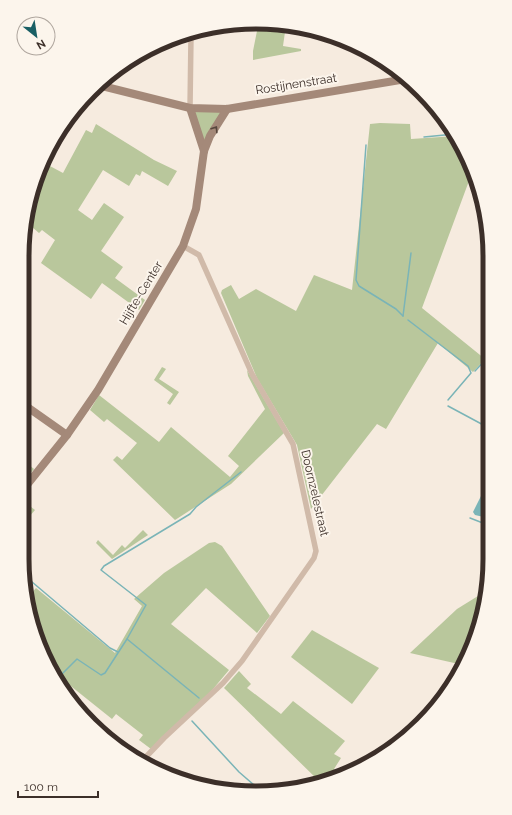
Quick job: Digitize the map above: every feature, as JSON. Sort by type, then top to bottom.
[{"type":"street","points":[[190,39],[190,108]]},
{"type":"street","name":"Rostijnenstraat","points":[[104,87],[190,108],[227,109],[399,80]]},
{"type":"street","name":"Hijfte-Center","points":[[190,108],[204,151]]},
{"type":"street","name":"Hijfte-Center","points":[[29,483],[67,435],[98,390],[183,246],[196,209],[204,151],[210,136],[227,109]]},
{"type":"street","name":"Doornzelestraat","points":[[145,758],[223,683],[242,661],[314,558],[316,551],[293,444],[252,374],[199,255],[183,246]]},
{"type":"street","points":[[29,408],[67,435]]},
{"type":"green space","points":[[257,29],[271,29],[285,32],[283,46],[301,49],[301,51],[253,60],[253,51]]},
{"type":"green space","points":[[190,108],[227,109],[204,151]]},
{"type":"green space","points":[[96,124],[154,160],[177,171],[168,186],[142,171],[140,176],[136,174],[129,186],[103,170],[78,210],[92,220],[104,203],[124,217],[101,251],[123,267],[115,278],[145,300],[139,310],[102,283],[91,299],[41,263],[55,240],[42,230],[39,233],[31,226],[37,197],[48,165],[63,173],[86,130],[92,133]]},
{"type":"green space","points":[[370,124],[410,124],[411,139],[449,136],[460,156],[470,179],[422,308],[483,357],[483,361],[473,372],[438,343],[386,429],[377,424],[311,509],[297,445],[257,378],[221,293],[222,290],[231,285],[239,299],[256,289],[296,311],[314,275],[352,290]]},
{"type":"green space","points":[[162,367],[166,369],[159,379],[179,392],[170,405],[167,403],[173,394],[154,380]]},
{"type":"green space","points":[[247,370],[284,433],[231,484],[175,520],[113,460],[117,456],[122,460],[137,443],[107,419],[104,422],[90,410],[99,395],[159,442],[171,427],[230,477],[239,466],[228,456],[265,409],[248,376]]},
{"type":"green space","points":[[29,465],[34,469],[29,475]]},
{"type":"green space","points":[[29,505],[35,510],[29,517]]},
{"type":"green space","points":[[143,530],[148,535],[112,559],[96,543],[98,540],[113,555],[122,545],[125,548]]},
{"type":"green space","points":[[215,542],[222,546],[270,616],[257,633],[206,588],[171,624],[229,670],[203,701],[151,749],[139,740],[143,735],[116,714],[112,719],[66,684],[46,646],[37,618],[32,593],[36,588],[115,653],[142,606],[134,599],[164,573],[209,543]]},
{"type":"green space","points":[[478,596],[480,597],[471,632],[457,664],[410,653],[457,609]]},
{"type":"green space","points":[[312,630],[379,668],[352,704],[291,657]]},
{"type":"green space","points":[[239,671],[251,684],[247,688],[281,714],[293,701],[345,741],[334,754],[341,758],[334,769],[337,771],[316,778],[224,688]]},
{"type":"water","points":[[482,494],[483,517],[475,515],[473,512]]},
{"type":"waterway","points":[[424,137],[448,135]]},
{"type":"waterway","points":[[366,145],[356,280],[359,286],[396,309],[403,316]]},
{"type":"waterway","points":[[403,316],[411,253]]},
{"type":"waterway","points":[[408,320],[468,366],[471,373],[448,400]]},
{"type":"waterway","points":[[475,371],[483,362]]},
{"type":"waterway","points":[[448,406],[483,425]]},
{"type":"waterway","points":[[199,698],[127,639],[146,605],[101,570],[104,566],[190,514],[196,507],[241,472]]},
{"type":"waterway","points":[[470,518],[483,523]]},
{"type":"waterway","points":[[30,580],[110,648],[118,652]]},
{"type":"waterway","points":[[59,671],[62,674],[77,659],[101,675],[105,673],[127,639]]},
{"type":"waterway","points":[[192,721],[239,772],[255,786]]}]
